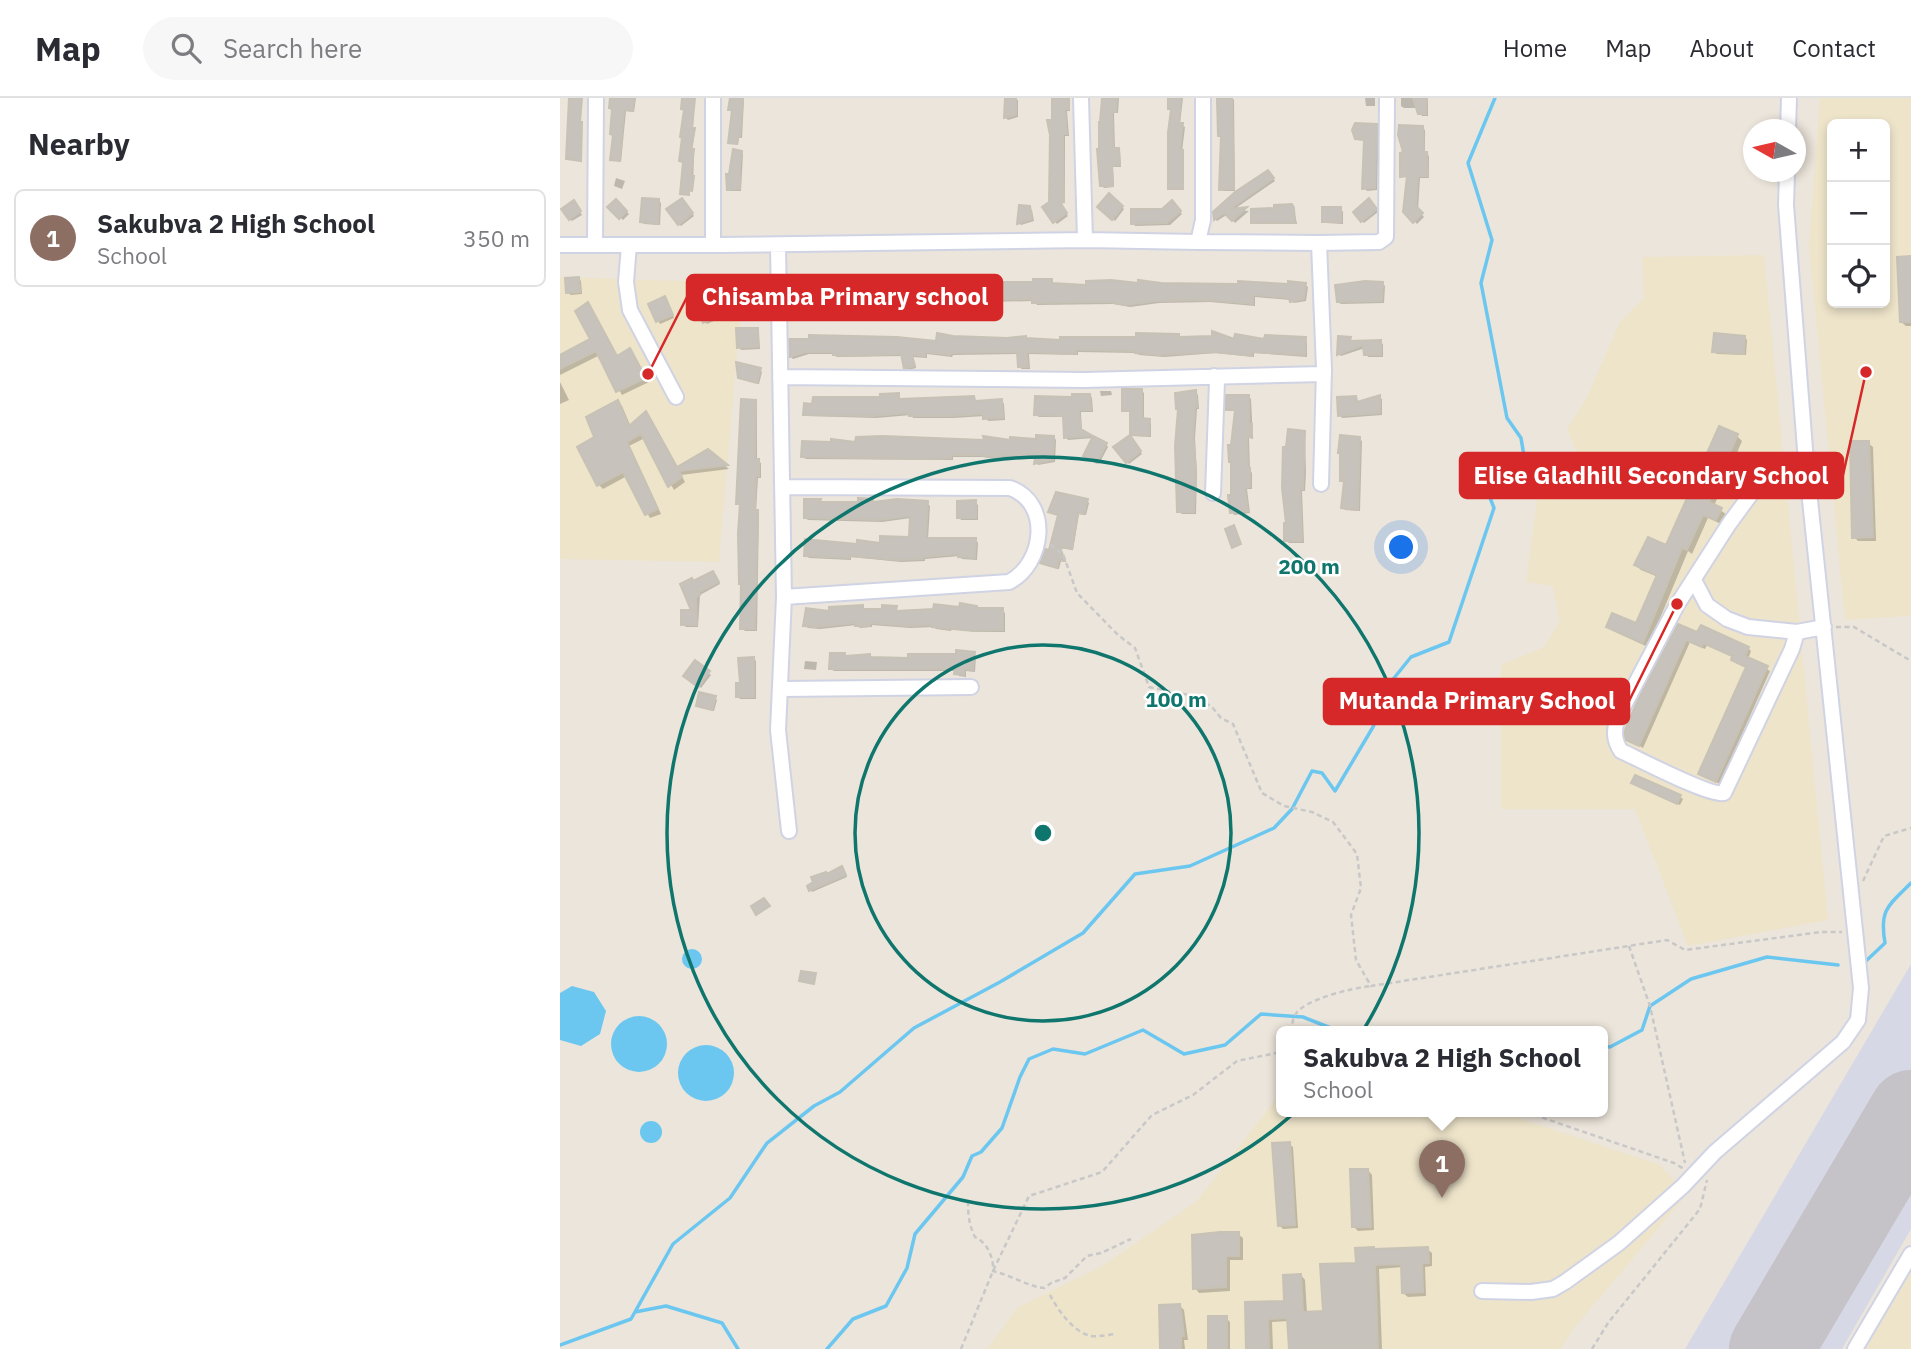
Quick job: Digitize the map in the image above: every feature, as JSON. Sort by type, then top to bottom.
[{"type":"street","points":[[595,245],[596,98]]},
{"type":"street","points":[[713,98],[713,245]]},
{"type":"street","points":[[1082,98],[1085,240]]},
{"type":"street","points":[[1198,243],[1203,220],[1203,98]]},
{"type":"street","points":[[560,245],[1085,240],[1198,243],[1379,242],[1388,233],[1387,98]]},
{"type":"street","points":[[1788,119],[1789,98]]},
{"type":"street","points":[[1482,1291],[1531,1292],[1553,1289],[1565,1282],[1619,1243],[1683,1186],[1715,1152],[1843,1042],[1858,1020],[1861,988],[1853,889],[1806,462],[1786,205],[1787,182]]},
{"type":"street","points":[[1319,243],[1324,374],[1321,484]]},
{"type":"street","points":[[629,245],[626,282],[630,310],[676,397]]},
{"type":"street","points":[[778,245],[784,597],[782,689],[778,730],[789,831]]},
{"type":"street","points":[[780,377],[1084,380],[1324,374]]},
{"type":"street","points":[[1213,494],[1217,381],[1214,376]]},
{"type":"street","points":[[1797,632],[1792,649],[1724,793],[1715,794],[1621,751],[1614,735],[1618,717],[1678,605],[1729,524],[1754,490],[1775,469],[1784,464],[1806,462]]},
{"type":"street","points":[[783,487],[1010,488],[1027,498],[1039,516],[1035,555],[1020,576],[1009,582],[784,597]]},
{"type":"street","points":[[1694,580],[1707,605],[1727,619],[1748,627],[1797,632],[1824,628]]},
{"type":"street","points":[[782,689],[971,687]]},
{"type":"street","points":[[1855,1349],[1911,1254]]},
{"type":"path","points":[[1037,539],[1054,546],[1063,554],[1077,593],[1118,635],[1135,648],[1149,687],[1195,696],[1212,707],[1221,718],[1233,724],[1262,793],[1284,806],[1312,812],[1333,822],[1357,854],[1361,888],[1351,915],[1356,960],[1371,986]]},
{"type":"path","points":[[1824,628],[1854,627],[1911,661]]},
{"type":"path","points":[[1853,889],[1865,879],[1884,836],[1911,828]]},
{"type":"path","points":[[1292,1026],[1293,1017],[1304,1006],[1346,989],[1667,940],[1685,950],[1821,932],[1855,932]]},
{"type":"path","points":[[1540,1117],[1674,1163],[1688,1171],[1650,1006],[1629,946]]},
{"type":"path","points":[[961,1349],[993,1271],[1029,1196],[1101,1172],[1152,1115],[1193,1095],[1237,1061],[1276,1053]]},
{"type":"path","points":[[1592,1349],[1608,1323],[1700,1209],[1709,1175]]},
{"type":"path","points":[[968,1201],[971,1229],[989,1251],[994,1265],[993,1271]]},
{"type":"path","points":[[993,1271],[1013,1276],[1035,1288],[1044,1288],[1065,1278],[1087,1256],[1101,1253],[1131,1239]]},
{"type":"path","points":[[1044,1288],[1068,1320],[1081,1331],[1091,1336],[1115,1334]]},
{"type":"shaded area","points":[[1820,98],[1911,98],[1911,616],[1845,620],[1809,246]]},
{"type":"shaded area","points":[[1764,255],[1828,920],[1688,946],[1635,809],[1501,809],[1501,665],[1544,647],[1559,622],[1553,586],[1526,582],[1539,486],[1577,453],[1567,429],[1587,397],[1620,322],[1644,298],[1642,257]]},
{"type":"shaded area","points":[[560,277],[743,283],[719,562],[560,559]]},
{"type":"shaded area","points":[[1911,964],[1911,1229],[1842,1349],[1685,1349]]},
{"type":"shaded area","points":[[1276,1098],[1276,1117],[1516,1117],[1660,1165],[1687,1194],[1571,1332],[1561,1349],[987,1349],[1017,1308],[1102,1266],[1196,1202]]},
{"type":"shaded area","points":[[1911,1271],[1911,1349],[1866,1349]]},
{"type":"water","points":[[688,949],[696,949],[702,959],[696,969],[688,969],[682,963],[682,955]]},
{"type":"water","points":[[572,986],[594,992],[606,1011],[600,1034],[581,1046],[560,1040],[560,993]]},
{"type":"water","points":[[633,1016],[645,1016],[655,1020],[663,1028],[667,1044],[663,1060],[655,1068],[645,1072],[633,1072],[623,1068],[615,1060],[611,1050],[611,1038],[615,1028],[623,1020]]},
{"type":"water","points":[[700,1045],[712,1045],[722,1049],[730,1057],[734,1073],[730,1089],[722,1097],[712,1101],[700,1101],[690,1097],[682,1089],[678,1079],[678,1067],[682,1057],[690,1049]]},
{"type":"water","points":[[651,1121],[659,1124],[662,1132],[659,1140],[651,1143],[643,1140],[640,1132],[643,1124]]},
{"type":"building","points":[[569,98],[582,98],[581,161],[566,159]]},
{"type":"building","points":[[610,98],[634,98],[633,111],[624,110],[620,161],[610,160],[613,135],[610,134]]},
{"type":"building","points":[[682,98],[695,98],[692,128],[695,128],[691,149],[694,149],[691,176],[694,176],[689,195],[680,194],[683,162],[679,161],[684,110],[681,109]]},
{"type":"building","points":[[730,98],[743,98],[737,144],[728,143],[732,110],[728,110]]},
{"type":"building","points":[[1005,98],[1016,98],[1016,115],[1004,118]]},
{"type":"building","points":[[1052,98],[1069,98],[1069,109],[1065,109],[1067,134],[1063,134],[1064,202],[1060,202],[1067,213],[1053,223],[1042,207],[1049,202],[1050,135],[1047,120],[1052,120]]},
{"type":"building","points":[[1102,98],[1117,98],[1116,112],[1112,112],[1113,148],[1119,148],[1120,165],[1112,166],[1113,186],[1100,186],[1097,149]]},
{"type":"building","points":[[1168,98],[1181,98],[1179,123],[1183,123],[1180,150],[1183,150],[1183,189],[1168,189],[1171,109],[1168,109]]},
{"type":"building","points":[[1217,98],[1232,98],[1234,189],[1219,190],[1221,136],[1218,136]]},
{"type":"building","points":[[1413,98],[1427,98],[1426,114],[1418,114]]},
{"type":"building","points":[[1355,123],[1377,124],[1375,188],[1362,189],[1364,140],[1355,139],[1352,130]]},
{"type":"building","points":[[1399,125],[1423,126],[1424,152],[1427,152],[1428,176],[1418,176],[1416,206],[1423,213],[1413,223],[1403,212],[1407,176],[1400,177],[1400,153],[1403,152],[1398,135]]},
{"type":"building","points":[[733,149],[742,151],[740,189],[727,190],[726,174],[729,174]]},
{"type":"building","points":[[1268,170],[1274,178],[1230,209],[1247,207],[1232,221],[1224,213],[1214,220],[1213,212],[1235,192]]},
{"type":"building","points":[[1109,193],[1123,206],[1112,220],[1097,207]]},
{"type":"building","points":[[642,198],[659,199],[658,224],[640,222]]},
{"type":"building","points":[[682,198],[693,213],[678,225],[666,209]]},
{"type":"building","points":[[1369,198],[1377,209],[1361,222],[1353,212]]},
{"type":"building","points":[[616,199],[627,211],[619,219],[607,207]]},
{"type":"building","points":[[574,200],[581,211],[569,220],[561,209]]},
{"type":"building","points":[[1172,200],[1181,211],[1167,223],[1131,224],[1131,209],[1162,209]]},
{"type":"building","points":[[1292,204],[1295,223],[1251,223],[1251,209]]},
{"type":"building","points":[[1019,205],[1030,206],[1032,219],[1017,224]]},
{"type":"building","points":[[1322,207],[1341,207],[1341,222],[1322,222]]},
{"type":"building","points":[[1911,256],[1911,322],[1900,322],[1897,257]]},
{"type":"building","points":[[579,277],[580,292],[566,293],[565,278]]},
{"type":"building","points":[[1033,279],[1052,279],[1052,283],[1086,285],[1086,281],[1111,280],[1138,283],[1138,280],[1161,283],[1306,283],[1304,299],[1290,302],[1289,298],[1253,295],[1253,304],[1206,300],[1156,301],[1126,305],[1109,302],[1032,303],[1032,299],[898,302],[801,300],[802,284],[931,285],[931,282],[1033,282]]},
{"type":"building","points":[[744,280],[764,281],[763,302],[743,301]]},
{"type":"building","points":[[1365,281],[1383,282],[1382,301],[1337,302],[1335,285]]},
{"type":"building","points":[[665,296],[673,315],[656,322],[648,304]]},
{"type":"building","points":[[588,302],[617,356],[630,348],[646,378],[616,392],[596,351],[560,369],[560,355],[590,339],[575,311]]},
{"type":"building","points":[[717,303],[722,315],[703,323],[698,310]]},
{"type":"building","points":[[736,328],[758,328],[758,347],[737,348]]},
{"type":"building","points":[[1212,331],[1234,339],[1235,334],[1264,339],[1265,335],[1306,337],[1305,355],[1252,352],[1252,356],[1213,352],[1160,355],[1135,351],[1076,350],[1076,354],[1027,352],[1028,367],[1018,367],[1017,352],[950,355],[925,352],[925,356],[912,355],[915,366],[904,369],[901,354],[849,356],[833,355],[833,352],[806,352],[790,357],[789,339],[809,339],[809,335],[897,337],[936,341],[937,333],[1060,340],[1060,337],[1136,337],[1136,333],[1179,334],[1179,337],[1212,336]]},
{"type":"building","points":[[1714,333],[1745,336],[1744,354],[1712,352]]},
{"type":"building","points":[[1338,336],[1351,337],[1350,341],[1381,340],[1381,355],[1364,355],[1363,345],[1337,355]]},
{"type":"building","points":[[736,362],[761,368],[757,383],[738,378]]},
{"type":"building","points":[[1122,389],[1142,389],[1142,418],[1150,419],[1149,435],[1130,435],[1130,411],[1122,411]]},
{"type":"building","points":[[1196,390],[1197,407],[1193,435],[1196,471],[1194,512],[1177,512],[1175,446],[1178,409],[1175,393]]},
{"type":"building","points":[[899,393],[899,399],[974,396],[975,401],[1002,399],[1003,418],[983,419],[983,414],[803,415],[804,403],[812,404],[813,397],[880,397],[880,394]]},
{"type":"building","points":[[1072,394],[1090,394],[1091,410],[1079,410],[1081,429],[1093,436],[1064,438],[1063,416],[1034,415],[1035,396],[1072,397]]},
{"type":"building","points":[[1226,395],[1249,395],[1249,424],[1252,424],[1251,437],[1247,437],[1250,487],[1245,488],[1248,511],[1230,513],[1228,495],[1231,495],[1231,462],[1228,445],[1231,445],[1235,410],[1226,410]]},
{"type":"building","points":[[1380,395],[1380,413],[1338,416],[1337,397],[1356,396],[1357,402]]},
{"type":"building","points":[[741,399],[756,400],[755,459],[759,459],[759,476],[756,476],[755,510],[758,510],[755,629],[740,629],[740,504],[736,504]]},
{"type":"building","points":[[618,400],[629,426],[646,411],[677,467],[708,449],[728,465],[679,471],[682,477],[668,487],[641,434],[627,442],[658,509],[645,515],[623,472],[597,486],[577,447],[594,437],[586,417]]},
{"type":"building","points":[[1719,426],[1738,434],[1709,502],[1722,508],[1716,520],[1703,515],[1687,550],[1682,548],[1643,643],[1606,627],[1612,613],[1636,623],[1657,575],[1634,565],[1648,537],[1666,545]]},
{"type":"building","points":[[1288,429],[1305,431],[1303,489],[1300,489],[1302,541],[1284,541],[1286,523],[1282,488],[1283,447],[1286,447]]},
{"type":"building","points":[[1036,435],[1054,436],[1053,460],[1034,464],[1035,458],[1002,455],[1001,458],[951,455],[951,458],[927,459],[801,457],[802,441],[831,442],[831,439],[855,442],[856,437],[883,436],[984,440],[983,436],[1010,440],[1010,437],[1036,439]]},
{"type":"building","points":[[1130,435],[1141,451],[1126,463],[1113,447]]},
{"type":"building","points":[[1340,435],[1360,437],[1358,510],[1341,508],[1344,481],[1340,481]]},
{"type":"building","points":[[1093,436],[1107,443],[1097,463],[1083,456]]},
{"type":"building","points":[[1850,441],[1869,441],[1873,537],[1852,538]]},
{"type":"building","points":[[1056,492],[1088,499],[1084,514],[1078,513],[1072,549],[1060,547],[1065,561],[1059,560],[1057,568],[1040,563],[1045,549],[1049,550],[1058,515],[1048,512]]},
{"type":"building","points":[[858,498],[873,499],[873,502],[897,499],[928,501],[926,538],[976,538],[975,558],[958,557],[958,554],[898,560],[804,556],[805,539],[857,544],[857,540],[880,543],[880,536],[909,537],[910,516],[879,520],[804,518],[804,499],[821,499],[820,502],[858,502]]},
{"type":"building","points":[[976,500],[976,518],[957,518],[957,501]]},
{"type":"building","points":[[1234,525],[1241,544],[1232,548],[1225,529]]},
{"type":"building","points":[[713,571],[719,582],[699,592],[700,595],[696,597],[697,625],[681,625],[681,610],[691,610],[680,584]]},
{"type":"building","points":[[960,603],[977,608],[1003,608],[1003,630],[974,631],[932,625],[870,623],[870,626],[855,626],[855,623],[803,626],[806,608],[829,611],[829,607],[863,605],[863,609],[882,609],[882,605],[897,606],[896,611],[933,609],[934,604],[959,607]]},
{"type":"building","points":[[1678,624],[1697,632],[1701,625],[1749,647],[1745,656],[1768,666],[1716,782],[1698,774],[1746,667],[1731,660],[1732,656],[1703,643],[1702,647],[1686,640],[1639,746],[1625,737],[1625,730],[1639,697]]},
{"type":"building","points":[[956,650],[975,652],[973,670],[964,669],[964,675],[954,674],[955,669],[829,669],[830,653],[908,658],[908,654],[956,654]]},
{"type":"building","points":[[754,657],[754,697],[736,697],[736,683],[740,683],[738,658]]},
{"type":"building","points":[[695,660],[710,671],[698,687],[683,676]]},
{"type":"building","points":[[699,692],[716,696],[712,710],[696,706]]},
{"type":"building","points":[[1635,775],[1681,795],[1677,804],[1631,783]]},
{"type":"building","points":[[842,866],[846,875],[809,891],[807,886],[813,882],[811,877],[826,872],[827,874]]},
{"type":"building","points":[[764,898],[770,906],[756,915],[751,906]]},
{"type":"building","points":[[801,971],[816,973],[814,984],[799,981]]},
{"type":"building","points":[[1290,1142],[1295,1225],[1278,1226],[1272,1143]]},
{"type":"building","points":[[1350,1169],[1368,1169],[1371,1227],[1352,1227]]},
{"type":"building","points":[[1239,1232],[1239,1256],[1226,1256],[1226,1287],[1193,1289],[1192,1235]]},
{"type":"building","points":[[1428,1247],[1429,1263],[1422,1263],[1423,1292],[1402,1293],[1401,1264],[1375,1265],[1378,1349],[1289,1349],[1287,1318],[1268,1319],[1269,1349],[1246,1349],[1245,1302],[1284,1301],[1283,1275],[1301,1274],[1303,1312],[1323,1311],[1320,1264],[1356,1263],[1355,1248]]},
{"type":"building","points":[[1180,1304],[1184,1336],[1181,1336],[1181,1349],[1160,1349],[1159,1305]]},
{"type":"building","points":[[1208,1316],[1227,1316],[1227,1349],[1208,1349]]},
{"type":"waterway","points":[[560,1345],[631,1319],[673,1244],[730,1198],[767,1143],[814,1106],[840,1092],[914,1028],[1083,933],[1135,874],[1190,866],[1274,828],[1292,809],[1312,771],[1322,773],[1335,791],[1373,727],[1390,683],[1411,657],[1449,642],[1494,508],[1487,490],[1504,465],[1524,456],[1521,438],[1507,418],[1481,283],[1492,240],[1468,163],[1495,98]]},
{"type":"waterway","points":[[1866,961],[1885,943],[1883,922],[1887,908],[1911,883]]},
{"type":"waterway","points":[[1608,1047],[1642,1030],[1650,1006],[1691,979],[1767,957],[1838,965]]},
{"type":"waterway","points":[[827,1349],[853,1319],[886,1306],[907,1268],[915,1234],[963,1177],[972,1156],[981,1152],[1002,1128],[1029,1059],[1053,1049],[1085,1054],[1143,1030],[1184,1054],[1225,1045],[1261,1014],[1303,1017],[1326,1026]]},
{"type":"waterway","points":[[635,1312],[666,1306],[722,1323],[738,1349]]},
{"type":"runway","points":[[1771,1349],[1911,1112]]},
{"type":"place","name":"Elise Gladhill Secondary School","points":[[1866,372]]},
{"type":"place","name":"Chisamba Primary school","points":[[648,374]]},
{"type":"place","name":"Mutanda Primary School","points":[[1677,604]]},
{"type":"place","name":"Sakubva 2 High School","points":[[1442,1198]]}]
